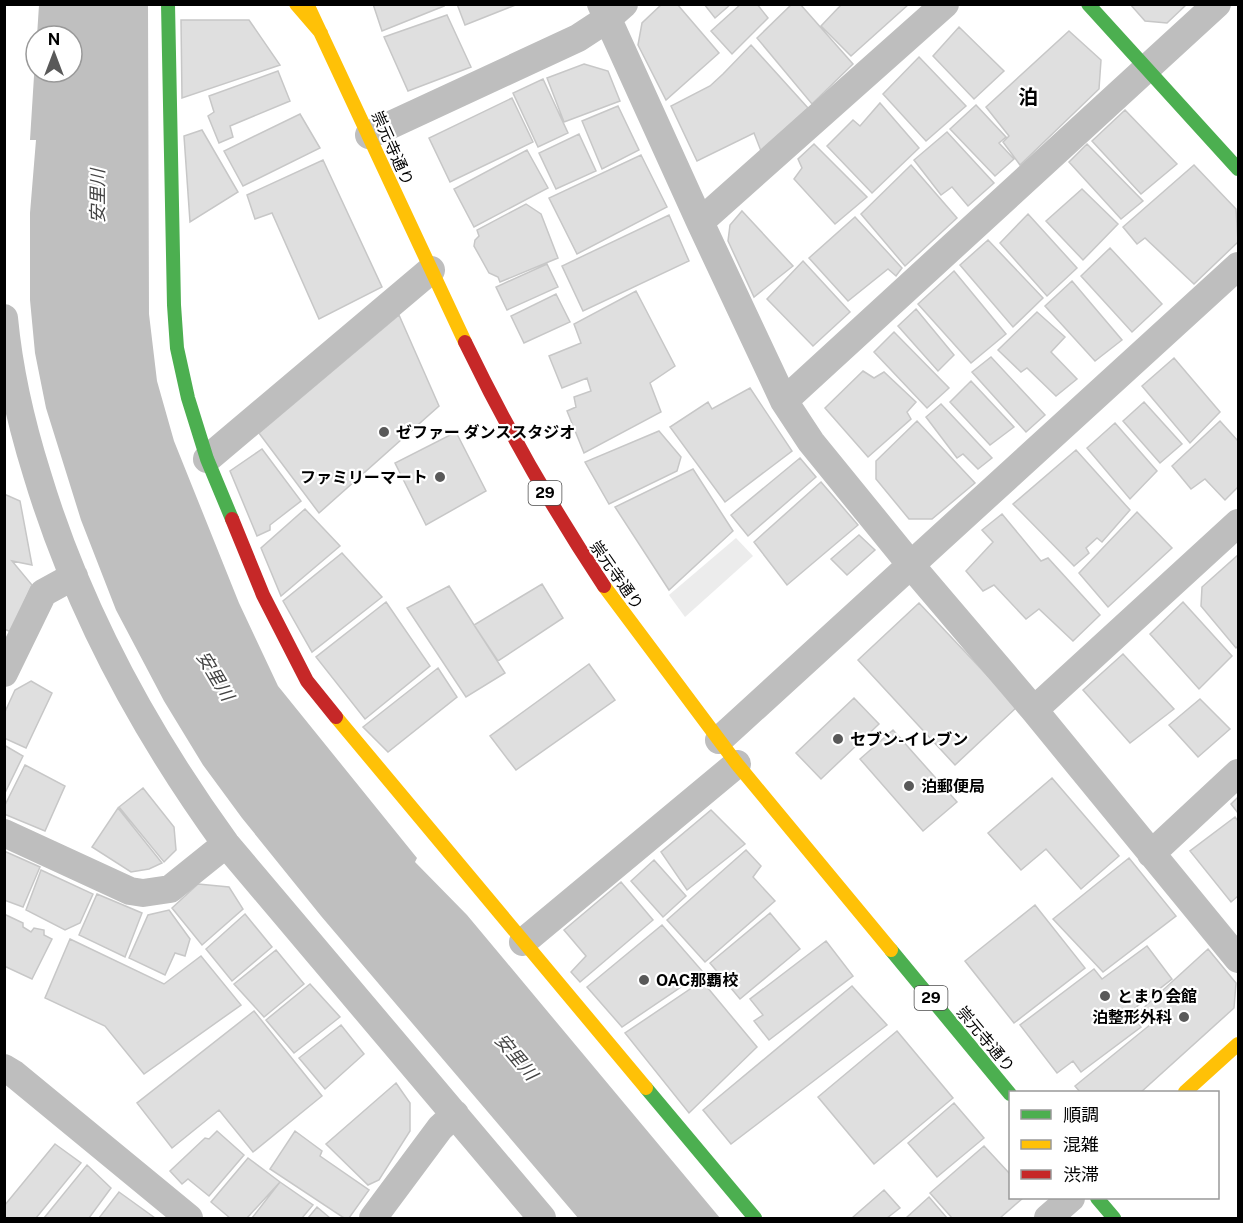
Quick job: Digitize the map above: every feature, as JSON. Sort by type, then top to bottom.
[{"type":"main road","points":[[168,4],[177,348],[188,398],[207,459],[263,595],[307,681],[755,1218]]},
{"type":"main road","points":[[296,4],[321,33]]},
{"type":"main road","name":"崇元寺通り","points":[[308,4],[486,386],[532,471],[572,538],[611,597],[737,764],[1009,1092]]},
{"type":"main road","points":[[1088,4],[1239,169]]},
{"type":"main road","points":[[1186,1091],[1239,1044]]},
{"type":"main road","points":[[1099,1199],[1114,1218]]},
{"type":"street","points":[[700,222],[945,4]]},
{"type":"street","points":[[784,401],[1217,4]]},
{"type":"street","points":[[369,135],[578,38],[611,9],[700,222],[784,401],[811,442],[1239,959]]},
{"type":"street","points":[[719,740],[1239,266]]},
{"type":"street","points":[[207,459],[431,270]]},
{"type":"street","points":[[4,318],[15,393],[16,447],[45,500],[67,561],[98,630],[121,678],[147,723],[192,796],[226,844],[542,1218]]},
{"type":"street","points":[[1034,710],[1239,523]]},
{"type":"street","points":[[4,673],[43,593],[74,576]]},
{"type":"street","points":[[523,942],[737,764]]},
{"type":"street","points":[[1151,854],[1239,773]]},
{"type":"street","points":[[4,833],[130,891],[143,893],[170,889],[226,844]]},
{"type":"street","points":[[4,1068],[189,1218]]},
{"type":"street","points":[[373,1218],[440,1128],[455,1114]]},
{"type":"street","points":[[1048,1218],[1069,1199]]},
{"type":"shaded area","points":[[736,538],[753,556],[685,617],[669,595]]},
{"type":"water","name":"安里川","points":[[39,5],[148,5],[149,314],[157,381],[174,441],[239,603],[278,686],[417,858],[415,862],[467,915],[720,1218],[578,1218],[321,916],[242,818],[203,765],[164,701],[116,610],[81,520],[46,408],[35,353],[30,300],[30,213],[36,140],[30,140],[34,84],[84,84],[84,24],[38,24]]},
{"type":"building","points":[[373,4],[443,4],[444,6],[382,31]]},
{"type":"building","points":[[457,4],[518,4],[465,25]]},
{"type":"building","points":[[662,4],[677,4],[719,53],[666,100],[638,45],[642,23]]},
{"type":"building","points":[[704,4],[731,4],[715,18]]},
{"type":"building","points":[[741,4],[757,4],[768,18],[732,54],[711,31]]},
{"type":"building","points":[[792,4],[800,4],[853,64],[812,104],[757,38]]},
{"type":"building","points":[[838,4],[909,4],[851,56],[821,26],[840,6]]},
{"type":"building","points":[[1130,4],[1187,4],[1167,23],[1145,21]]},
{"type":"building","points":[[447,15],[471,67],[408,91],[384,37]]},
{"type":"building","points":[[181,20],[249,20],[280,65],[182,98]]},
{"type":"building","points":[[959,27],[1004,71],[974,99],[933,56]]},
{"type":"building","points":[[1069,31],[1101,60],[1099,89],[1020,165],[1003,142],[1009,136],[986,107]]},
{"type":"building","points":[[751,45],[808,108],[761,151],[754,133],[697,161],[671,106],[710,86]]},
{"type":"building","points":[[919,57],[966,106],[926,141],[883,94]]},
{"type":"building","points":[[584,64],[608,71],[620,101],[564,122],[547,78]]},
{"type":"building","points":[[278,71],[290,101],[230,126],[233,137],[219,143],[208,116],[214,112],[209,96]]},
{"type":"building","points":[[543,79],[568,133],[538,147],[513,93]]},
{"type":"building","points":[[512,98],[533,142],[450,182],[429,138]]},
{"type":"building","points":[[880,103],[919,148],[872,193],[827,146],[853,120],[860,126]]},
{"type":"building","points":[[976,105],[1006,137],[999,143],[1014,159],[995,176],[950,129]]},
{"type":"building","points":[[618,106],[639,150],[602,169],[582,121]]},
{"type":"building","points":[[1125,110],[1177,164],[1141,194],[1092,141]]},
{"type":"building","points":[[300,114],[320,148],[243,186],[224,151]]},
{"type":"building","points":[[202,130],[238,192],[190,222],[184,136]]},
{"type":"building","points":[[947,132],[994,183],[968,206],[952,187],[941,195],[914,160]]},
{"type":"building","points":[[579,134],[596,171],[556,189],[539,153]]},
{"type":"building","points":[[814,144],[867,197],[835,224],[794,179],[802,168],[798,159]]},
{"type":"building","points":[[1087,144],[1143,201],[1121,219],[1069,162]]},
{"type":"building","points":[[527,150],[548,188],[474,227],[454,189]]},
{"type":"building","points":[[641,155],[667,207],[577,254],[549,198]]},
{"type":"building","points":[[323,160],[382,287],[319,319],[272,213],[255,219],[247,195]]},
{"type":"building","points":[[911,165],[957,218],[905,266],[861,214]]},
{"type":"building","points":[[1194,165],[1236,209],[1238,242],[1194,284],[1145,238],[1137,244],[1123,227]]},
{"type":"building","points":[[1082,189],[1118,224],[1083,260],[1046,221]]},
{"type":"building","points":[[526,204],[541,214],[558,258],[500,282],[498,277],[489,273],[474,246],[479,236],[477,230]]},
{"type":"building","points":[[742,211],[793,266],[754,297],[728,241],[730,225]]},
{"type":"building","points":[[1028,214],[1077,268],[1047,296],[1000,243]]},
{"type":"building","points":[[669,215],[689,261],[583,311],[562,266]]},
{"type":"building","points":[[855,217],[902,268],[896,276],[888,269],[848,301],[809,258]]},
{"type":"building","points":[[988,240],[1043,298],[1013,327],[960,265]]},
{"type":"building","points":[[1110,248],[1162,304],[1132,332],[1081,276]]},
{"type":"building","points":[[803,261],[850,312],[813,346],[767,299]]},
{"type":"building","points":[[547,264],[558,287],[507,310],[496,287]]},
{"type":"building","points":[[954,271],[1006,334],[971,363],[918,304]]},
{"type":"building","points":[[1072,281],[1122,340],[1095,361],[1045,306]]},
{"type":"building","points":[[636,291],[675,366],[650,383],[661,412],[584,453],[567,411],[576,407],[574,397],[591,391],[587,378],[562,388],[549,356],[581,343],[574,324]]},
{"type":"building","points":[[556,294],[570,322],[524,343],[511,316]]},
{"type":"building","points":[[916,309],[954,355],[938,371],[898,326]]},
{"type":"building","points":[[1037,312],[1065,337],[1051,352],[1077,379],[1056,396],[1027,368],[1021,372],[998,350]]},
{"type":"building","points":[[399,315],[439,406],[319,513],[259,433]]},
{"type":"building","points":[[894,332],[949,388],[927,408],[874,352]]},
{"type":"building","points":[[991,357],[1045,415],[1026,432],[972,372]]},
{"type":"building","points":[[1174,358],[1220,412],[1190,443],[1142,386]]},
{"type":"building","points":[[863,371],[874,378],[884,372],[916,402],[907,412],[911,419],[868,457],[825,408]]},
{"type":"building","points":[[971,381],[1014,427],[990,445],[950,402]]},
{"type":"building","points":[[750,388],[792,451],[725,502],[670,427],[708,402],[712,409]]},
{"type":"building","points":[[1144,402],[1182,444],[1160,463],[1123,421]]},
{"type":"building","points":[[941,404],[992,458],[978,469],[963,454],[957,458],[926,417]]},
{"type":"building","points":[[917,421],[975,483],[932,519],[909,519],[876,479],[876,461]]},
{"type":"building","points":[[1220,421],[1238,441],[1238,487],[1225,500],[1205,479],[1191,489],[1172,466]]},
{"type":"building","points":[[1115,423],[1157,471],[1130,499],[1087,448]]},
{"type":"building","points":[[659,431],[681,457],[677,471],[609,504],[585,462]]},
{"type":"building","name":"ファミリーマート","points":[[456,432],[486,491],[426,525],[395,463]]},
{"type":"building","points":[[262,449],[301,501],[270,525],[270,530],[257,536],[230,471]]},
{"type":"building","points":[[1076,450],[1130,510],[1102,542],[1097,538],[1086,548],[1089,553],[1074,566],[1013,504]]},
{"type":"building","points":[[800,458],[816,477],[748,536],[731,515]]},
{"type":"building","points":[[693,469],[733,531],[669,590],[615,507]]},
{"type":"building","points":[[821,482],[858,525],[787,585],[754,542]]},
{"type":"building","points":[[4,494],[20,501],[32,565],[12,561],[32,585],[11,632],[4,629]]},
{"type":"building","points":[[305,509],[340,546],[281,596],[261,548]]},
{"type":"building","points":[[1137,512],[1172,548],[1108,607],[1079,573]]},
{"type":"building","points":[[1002,514],[1041,561],[1048,558],[1100,615],[1073,641],[1039,609],[1026,619],[994,585],[983,591],[966,571],[993,542],[982,530]]},
{"type":"building","points":[[859,535],[875,550],[847,575],[831,559]]},
{"type":"building","points":[[342,553],[382,597],[312,652],[283,601]]},
{"type":"building","points":[[1238,555],[1238,646],[1236,648],[1201,606],[1202,587]]},
{"type":"building","points":[[542,584],[563,618],[498,661],[474,625]]},
{"type":"building","points":[[449,586],[505,673],[466,697],[407,608]]},
{"type":"building","points":[[386,602],[430,666],[365,719],[316,657]]},
{"type":"building","points":[[1183,602],[1232,656],[1199,689],[1150,634]]},
{"type":"building","points":[[919,603],[1017,707],[955,765],[858,660]]},
{"type":"building","points":[[1123,654],[1174,709],[1130,743],[1083,690]]},
{"type":"building","points":[[589,664],[615,700],[516,770],[490,736]]},
{"type":"building","points":[[438,668],[457,697],[388,752],[363,727]]},
{"type":"building","points":[[31,681],[52,693],[26,748],[4,738],[4,714],[15,690]]},
{"type":"building","name":"セブン-イレブン","points":[[854,698],[879,724],[821,779],[796,753]]},
{"type":"building","points":[[1200,699],[1230,729],[1198,757],[1169,725]]},
{"type":"building","points":[[893,730],[957,802],[923,831],[860,759]]},
{"type":"building","points":[[4,745],[23,756],[4,795]]},
{"type":"building","points":[[25,765],[65,786],[45,831],[4,814],[4,807]]},
{"type":"building","points":[[1052,778],[1119,856],[1081,889],[1046,849],[1021,870],[988,833]]},
{"type":"building","points":[[143,788],[174,827],[176,850],[164,862],[119,807]]},
{"type":"building","points":[[1238,797],[1238,813],[1231,804]]},
{"type":"building","points":[[118,808],[162,863],[149,869],[131,872],[92,847]]},
{"type":"building","points":[[711,810],[745,844],[687,890],[661,852]]},
{"type":"building","points":[[1235,817],[1238,821],[1238,896],[1231,902],[1190,851]]},
{"type":"building","points":[[746,850],[761,866],[753,877],[775,901],[705,962],[667,920]]},
{"type":"building","points":[[4,851],[40,867],[23,907],[4,900]]},
{"type":"building","points":[[1129,858],[1176,916],[1103,972],[1053,919]]},
{"type":"building","points":[[654,860],[686,896],[663,917],[631,881]]},
{"type":"building","points":[[41,870],[93,894],[80,923],[65,930],[26,910]]},
{"type":"building","points":[[621,882],[653,920],[580,982],[571,972],[586,956],[564,930]]},
{"type":"building","points":[[198,884],[229,887],[243,909],[202,945],[172,908]]},
{"type":"building","points":[[97,894],[142,913],[125,957],[79,935]]},
{"type":"building","points":[[1035,905],[1085,968],[1014,1023],[965,961]]},
{"type":"building","points":[[169,910],[190,939],[185,956],[175,953],[165,975],[129,958],[148,915]]},
{"type":"building","points":[[770,913],[800,949],[740,999],[710,963]]},
{"type":"building","points":[[4,914],[23,923],[23,927],[31,932],[34,928],[44,930],[44,935],[52,939],[32,979],[4,966]]},
{"type":"building","points":[[245,914],[272,947],[232,981],[206,949]]},
{"type":"building","name":"OAC那覇校","points":[[662,925],[703,972],[622,1027],[587,987]]},
{"type":"building","points":[[70,939],[164,984],[201,956],[241,1005],[144,1074],[105,1026],[45,998]]},
{"type":"building","points":[[826,941],[853,976],[769,1040],[754,1021],[763,1015],[750,999]]},
{"type":"building","name":"とまり会館","points":[[1147,946],[1172,979],[1130,1012],[1141,1027],[1081,1072],[1073,1061],[1057,1073],[1020,1025],[1094,969],[1102,979]]},
{"type":"building","name":"泊整形外科","points":[[1208,949],[1236,983],[1234,1008],[1142,1091],[1079,1091],[1075,1086],[1151,1024],[1140,1011]]},
{"type":"building","points":[[276,950],[304,984],[264,1017],[234,984]]},
{"type":"building","points":[[702,981],[757,1047],[689,1113],[625,1033]]},
{"type":"building","points":[[310,984],[340,1017],[294,1053],[266,1020]]},
{"type":"building","points":[[852,986],[887,1025],[731,1144],[703,1110]]},
{"type":"building","points":[[254,1011],[322,1096],[253,1152],[219,1110],[172,1148],[137,1103]]},
{"type":"building","points":[[341,1025],[364,1054],[325,1089],[299,1058]]},
{"type":"building","points":[[897,1031],[953,1098],[874,1164],[818,1097]]},
{"type":"building","points":[[396,1083],[410,1103],[410,1131],[379,1180],[368,1185],[326,1144]]},
{"type":"building","points":[[954,1103],[984,1138],[937,1177],[908,1143]]},
{"type":"building","points":[[217,1131],[244,1155],[209,1196],[188,1179],[182,1184],[170,1171],[205,1138],[209,1139]]},
{"type":"building","points":[[295,1131],[322,1151],[320,1156],[369,1190],[349,1218],[344,1218],[270,1169]]},
{"type":"building","points":[[55,1144],[81,1163],[36,1218],[4,1218],[4,1206]]},
{"type":"building","points":[[984,1146],[1009,1173],[1009,1199],[1022,1199],[1000,1218],[952,1218],[930,1193]]},
{"type":"building","points":[[248,1158],[280,1182],[247,1218],[230,1218],[211,1202]]},
{"type":"building","points":[[87,1165],[111,1188],[89,1218],[44,1218]]},
{"type":"building","points":[[280,1182],[313,1205],[302,1218],[252,1218]]},
{"type":"building","points":[[884,1190],[900,1208],[887,1218],[852,1218]]},
{"type":"building","points":[[119,1192],[155,1218],[99,1218]]},
{"type":"building","points":[[929,1197],[947,1218],[906,1218]]},
{"type":"building","points":[[317,1207],[330,1218],[308,1218]]},
{"type":"traffic: fast","points":[[168,4],[174,305],[177,348],[188,398],[207,459],[232,519]]},
{"type":"traffic: fast","points":[[1088,4],[1238,169]]},
{"type":"traffic: fast","points":[[891,950],[1009,1093]]},
{"type":"traffic: fast","points":[[646,1088],[755,1218]]},
{"type":"traffic: fast","points":[[1098,1199],[1114,1218]]},
{"type":"traffic: slow","points":[[296,4],[321,33]]},
{"type":"traffic: slow","points":[[308,6],[465,342]]},
{"type":"traffic: slow","points":[[604,586],[737,764],[891,950]]},
{"type":"traffic: slow","points":[[336,717],[646,1088]]},
{"type":"traffic: slow","points":[[1186,1091],[1238,1044]]},
{"type":"traffic: jam","points":[[465,342],[530,467],[604,586]]},
{"type":"traffic: jam","points":[[232,519],[263,595],[307,681],[336,717]]},
{"type":"place","name":"ゼファー ダンススタジオ","points":[[384,432]]},
{"type":"place","name":"ファミリーマート","points":[[440,477]]},
{"type":"place","name":"セブン-イレブン","points":[[838,739]]},
{"type":"place","name":"泊郵便局","points":[[909,786]]},
{"type":"place","name":"OAC那覇校","points":[[644,980]]},
{"type":"place","name":"とまり会館","points":[[1105,996]]},
{"type":"place","name":"泊整形外科","points":[[1184,1017]]},
{"type":"district","name":"泊","points":[[1028,97]]}]
